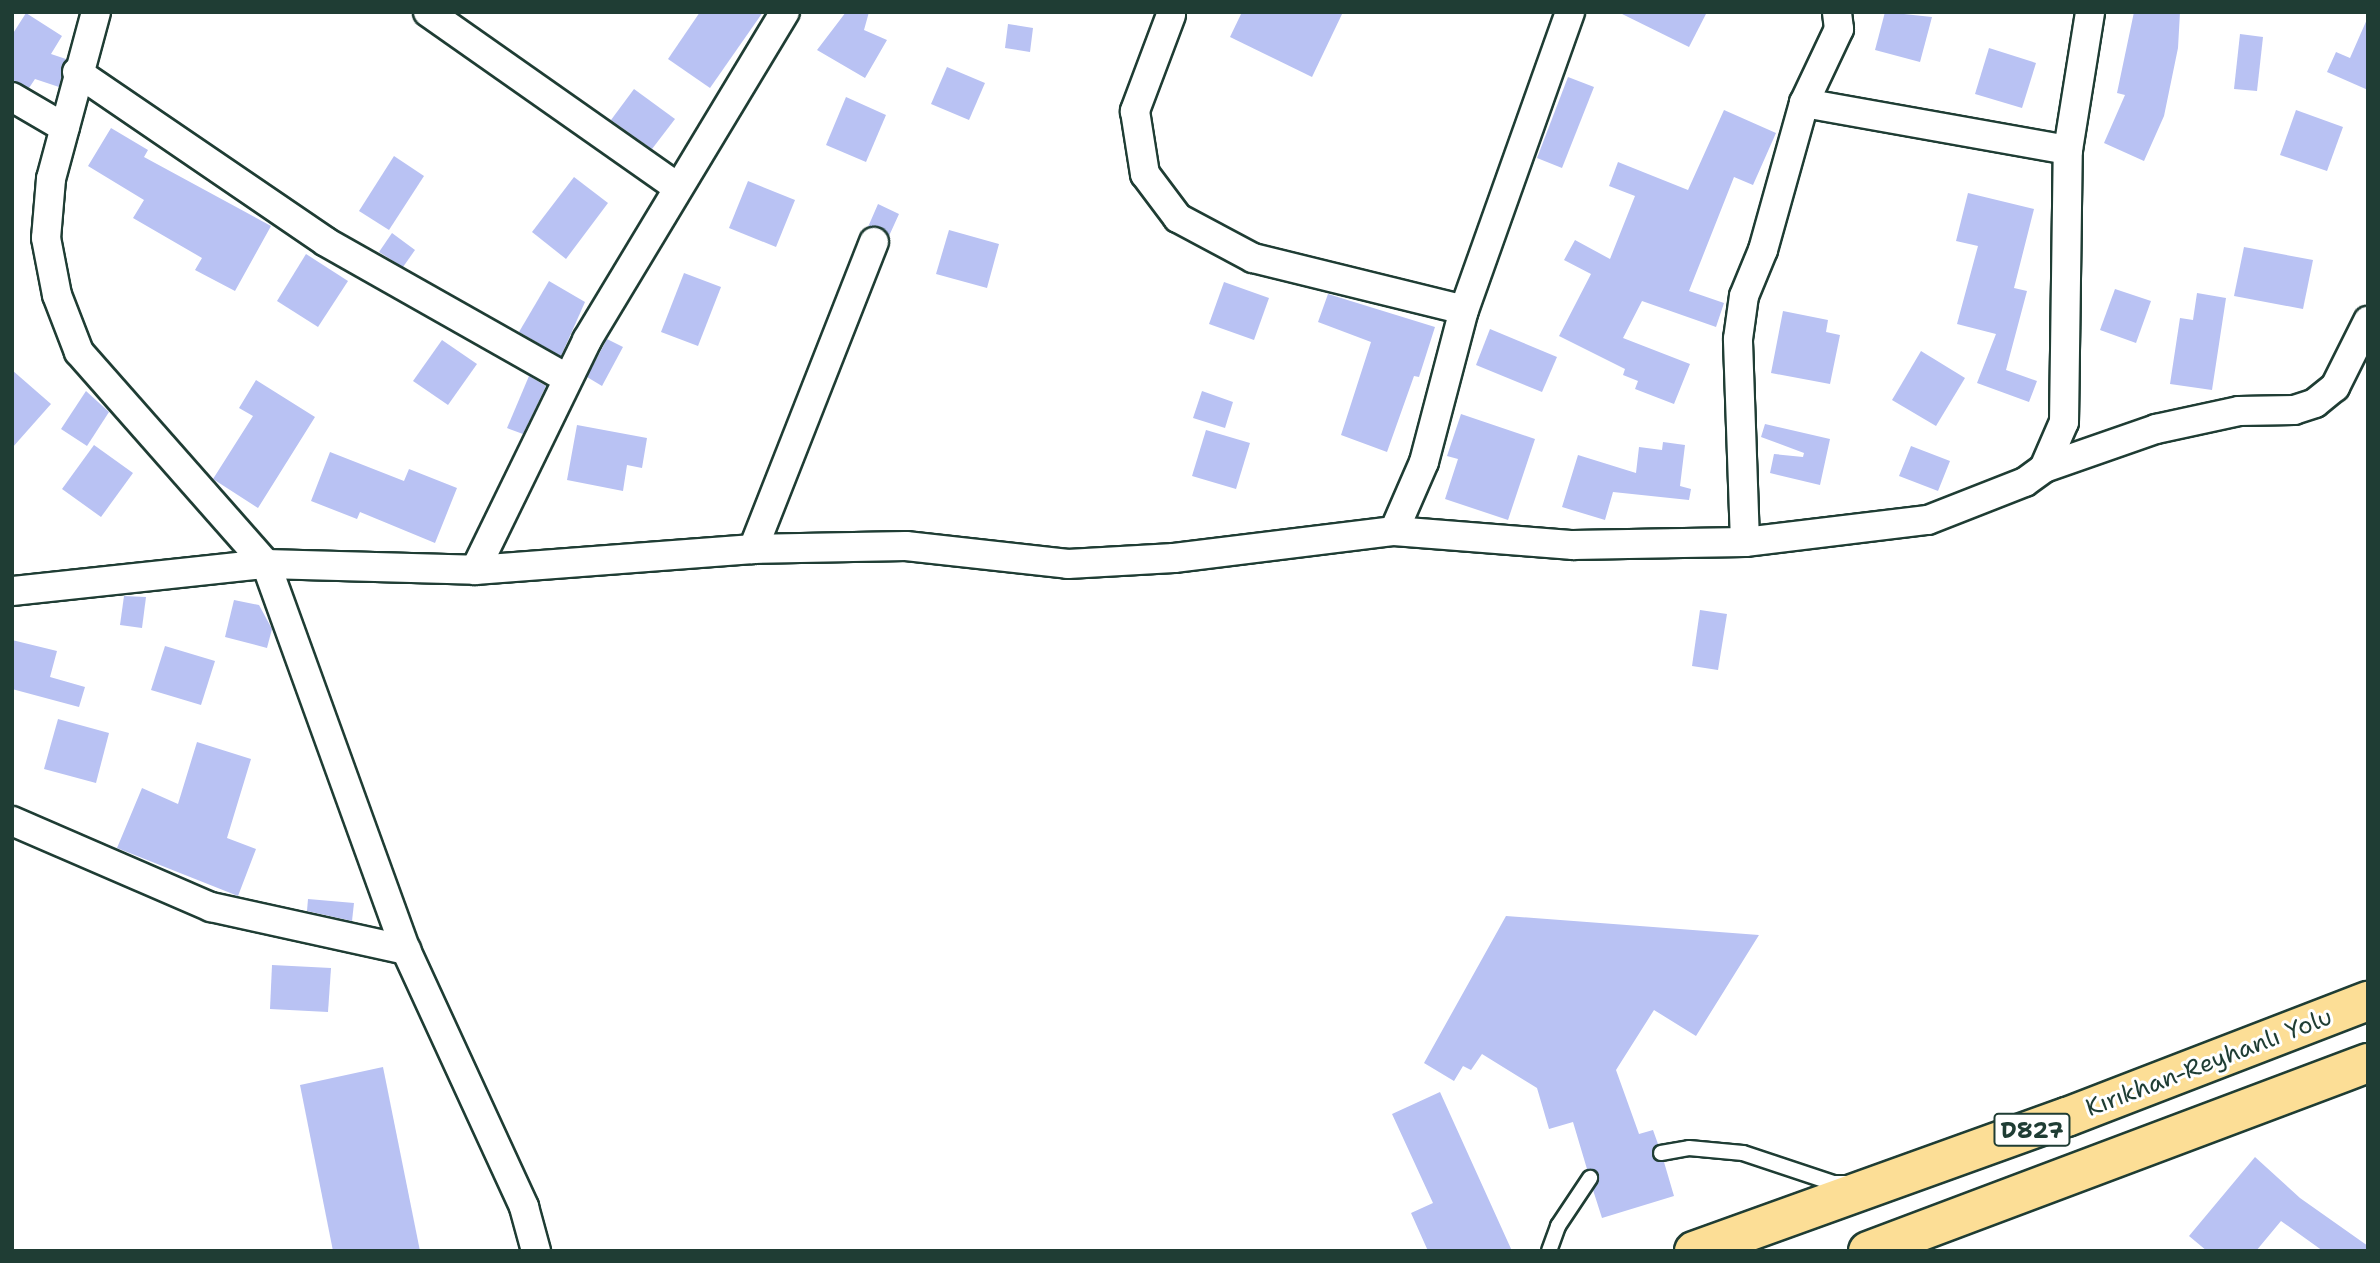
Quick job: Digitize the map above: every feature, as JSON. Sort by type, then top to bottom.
[{"type":"highway","name":"Kırıkhan-Reyhanlı Yolu","points":[[1694,1251],[2368,1002]]},
{"type":"highway","name":"D827","points":[[1868,1251],[2368,1063]]},
{"type":"street","points":[[96,12],[77,72],[51,179],[46,238],[57,295],[79,352],[266,564],[406,950],[524,1207],[536,1251]]},
{"type":"street","points":[[428,12],[676,186]]},
{"type":"street","points":[[475,570],[566,378],[676,186],[785,12]]},
{"type":"street","points":[[1394,531],[1424,462],[1464,310],[1570,12]]},
{"type":"street","points":[[1745,542],[1740,328],[1745,296],[1763,250],[1804,103],[1839,29],[1837,12]]},
{"type":"street","points":[[2044,468],[2064,422],[2068,150],[2090,12]]},
{"type":"street","points":[[1171,15],[1135,111],[1145,174],[1178,218],[1253,258],[1464,310]]},
{"type":"street","points":[[77,72],[327,242],[566,378]]},
{"type":"street","points":[[12,97],[65,128]]},
{"type":"street","points":[[1804,103],[2068,150]]},
{"type":"street","points":[[753,549],[874,242]]},
{"type":"street","points":[[12,592],[266,564],[475,570],[753,549],[906,546],[1068,564],[1174,558],[1394,531],[1573,545],[1745,542],[1928,520],[2025,482],[2044,468],[2156,429],[2239,411],[2294,410],[2315,403],[2335,387],[2368,321]]},
{"type":"street","points":[[12,821],[211,907],[406,950]]},
{"type":"lane","points":[[1661,1153],[1689,1148],[1743,1153],[1833,1183],[1884,1183]]},
{"type":"lane","points":[[1549,1251],[1558,1226],[1590,1178]]},
{"type":"building","points":[[700,12],[763,12],[710,88],[668,59]]},
{"type":"building","points":[[846,12],[869,12],[864,30],[887,40],[865,78],[817,50]]},
{"type":"building","points":[[1242,12],[1343,12],[1312,77],[1230,37]]},
{"type":"building","points":[[1618,12],[1707,12],[1689,47]]},
{"type":"building","points":[[1885,12],[1932,17],[1920,62],[1875,50]]},
{"type":"building","points":[[2134,12],[2180,12],[2178,48],[2164,116],[2144,161],[2104,143],[2125,95],[2117,93]]},
{"type":"building","points":[[26,13],[62,36],[51,54],[66,59],[59,87],[35,79],[29,88],[12,80],[12,35]]},
{"type":"building","points":[[2368,17],[2368,90],[2327,72],[2336,52],[2350,58]]},
{"type":"building","points":[[1008,24],[1033,28],[1030,52],[1005,48]]},
{"type":"building","points":[[2240,34],[2263,37],[2257,91],[2234,89]]},
{"type":"building","points":[[1989,48],[2036,63],[2022,108],[1975,94]]},
{"type":"building","points":[[947,67],[985,83],[969,120],[931,104]]},
{"type":"building","points":[[1568,77],[1594,87],[1562,168],[1537,158]]},
{"type":"building","points":[[634,89],[675,119],[652,149],[611,120]]},
{"type":"building","points":[[846,97],[886,115],[866,162],[826,145]]},
{"type":"building","points":[[1724,110],[1776,133],[1753,185],[1734,177],[1689,291],[1724,303],[1716,327],[1642,301],[1623,338],[1690,364],[1674,404],[1635,389],[1638,381],[1623,375],[1625,369],[1559,336],[1591,274],[1564,260],[1575,240],[1610,259],[1635,196],[1609,186],[1618,162],[1688,190]]},
{"type":"building","points":[[2296,110],[2343,127],[2327,171],[2280,155]]},
{"type":"building","points":[[111,128],[148,150],[144,157],[271,226],[235,291],[195,270],[202,258],[133,218],[144,200],[88,166]]},
{"type":"building","points":[[394,156],[424,176],[389,230],[359,211]]},
{"type":"building","points":[[574,177],[608,203],[566,259],[532,232]]},
{"type":"building","points":[[748,181],[795,200],[776,247],[729,228]]},
{"type":"building","points":[[1968,193],[2034,209],[2014,288],[2027,291],[2006,370],[2037,381],[2029,402],[1977,383],[1996,334],[1957,324],[1978,246],[1956,241]]},
{"type":"building","points":[[878,204],[899,214],[889,236],[881,227],[868,227]]},
{"type":"building","points":[[949,230],[999,244],[987,288],[936,274]]},
{"type":"building","points":[[392,233],[415,250],[403,267],[379,252]]},
{"type":"building","points":[[2244,247],[2313,260],[2303,309],[2234,296]]},
{"type":"building","points":[[306,254],[348,281],[318,327],[277,301]]},
{"type":"building","points":[[684,273],[721,287],[698,346],[661,332]]},
{"type":"building","points":[[549,281],[585,302],[561,356],[519,332]]},
{"type":"building","points":[[1224,282],[1269,298],[1254,340],[1209,324]]},
{"type":"building","points":[[2115,289],[2151,301],[2136,343],[2100,330]]},
{"type":"building","points":[[2197,293],[2226,298],[2212,390],[2170,384],[2180,318],[2193,320]]},
{"type":"building","points":[[1328,294],[1435,327],[1419,377],[1414,376],[1387,452],[1341,435],[1371,342],[1318,322]]},
{"type":"building","points":[[1783,311],[1828,320],[1826,332],[1840,335],[1830,384],[1771,373]]},
{"type":"building","points":[[1490,329],[1557,357],[1542,392],[1476,365]]},
{"type":"building","points":[[607,339],[623,347],[602,386],[587,377]]},
{"type":"building","points":[[442,340],[477,364],[448,405],[413,381]]},
{"type":"building","points":[[1921,351],[1965,378],[1936,426],[1892,400]]},
{"type":"building","points":[[12,370],[51,404],[12,448]]},
{"type":"building","points":[[529,376],[546,386],[523,434],[507,428]]},
{"type":"building","points":[[256,380],[315,417],[258,508],[213,479],[253,416],[239,408]]},
{"type":"building","points":[[86,391],[109,412],[87,446],[61,429]]},
{"type":"building","points":[[1202,391],[1233,402],[1225,428],[1193,418]]},
{"type":"building","points":[[1461,414],[1535,439],[1508,520],[1445,499],[1458,459],[1447,456]]},
{"type":"building","points":[[1765,424],[1830,439],[1820,485],[1770,473],[1774,454],[1803,457],[1804,453],[1761,437]]},
{"type":"building","points":[[577,425],[647,438],[642,468],[627,465],[623,491],[567,480]]},
{"type":"building","points":[[1206,430],[1250,443],[1236,489],[1192,476]]},
{"type":"building","points":[[1663,442],[1685,445],[1680,486],[1691,489],[1689,500],[1613,492],[1605,520],[1562,507],[1578,455],[1636,473],[1639,447],[1662,450]]},
{"type":"building","points":[[94,445],[133,473],[101,517],[62,489]]},
{"type":"building","points":[[1911,446],[1950,461],[1938,491],[1899,476]]},
{"type":"building","points":[[330,452],[404,481],[409,469],[457,488],[435,543],[360,512],[357,519],[311,501]]},
{"type":"building","points":[[124,596],[146,597],[142,628],[120,625]]},
{"type":"building","points":[[234,600],[259,605],[272,629],[267,648],[225,637]]},
{"type":"building","points":[[1700,610],[1727,614],[1718,670],[1692,666]]},
{"type":"building","points":[[12,640],[57,651],[50,677],[85,687],[79,707],[12,689]]},
{"type":"building","points":[[165,646],[215,661],[201,705],[151,690]]},
{"type":"building","points":[[58,719],[109,733],[96,783],[44,769]]},
{"type":"building","points":[[197,742],[251,759],[227,838],[256,849],[238,896],[117,848],[142,788],[178,804]]},
{"type":"building","points":[[308,899],[354,903],[352,921],[307,911]]},
{"type":"building","points":[[1506,916],[1759,935],[1696,1036],[1654,1010],[1616,1070],[1639,1134],[1653,1130],[1658,1144],[1652,1155],[1664,1162],[1674,1196],[1602,1218],[1593,1190],[1599,1174],[1587,1169],[1573,1122],[1549,1129],[1537,1088],[1482,1054],[1471,1070],[1463,1066],[1454,1081],[1424,1063]]},
{"type":"building","points":[[272,965],[331,968],[328,1012],[270,1009]]},
{"type":"building","points":[[383,1067],[420,1251],[333,1251],[300,1085]]},
{"type":"building","points":[[1440,1092],[1512,1251],[1428,1251],[1411,1213],[1433,1203],[1392,1114]]},
{"type":"building","points":[[2255,1157],[2300,1198],[2368,1246],[2368,1251],[2323,1251],[2281,1221],[2256,1251],[2207,1251],[2189,1236]]}]
